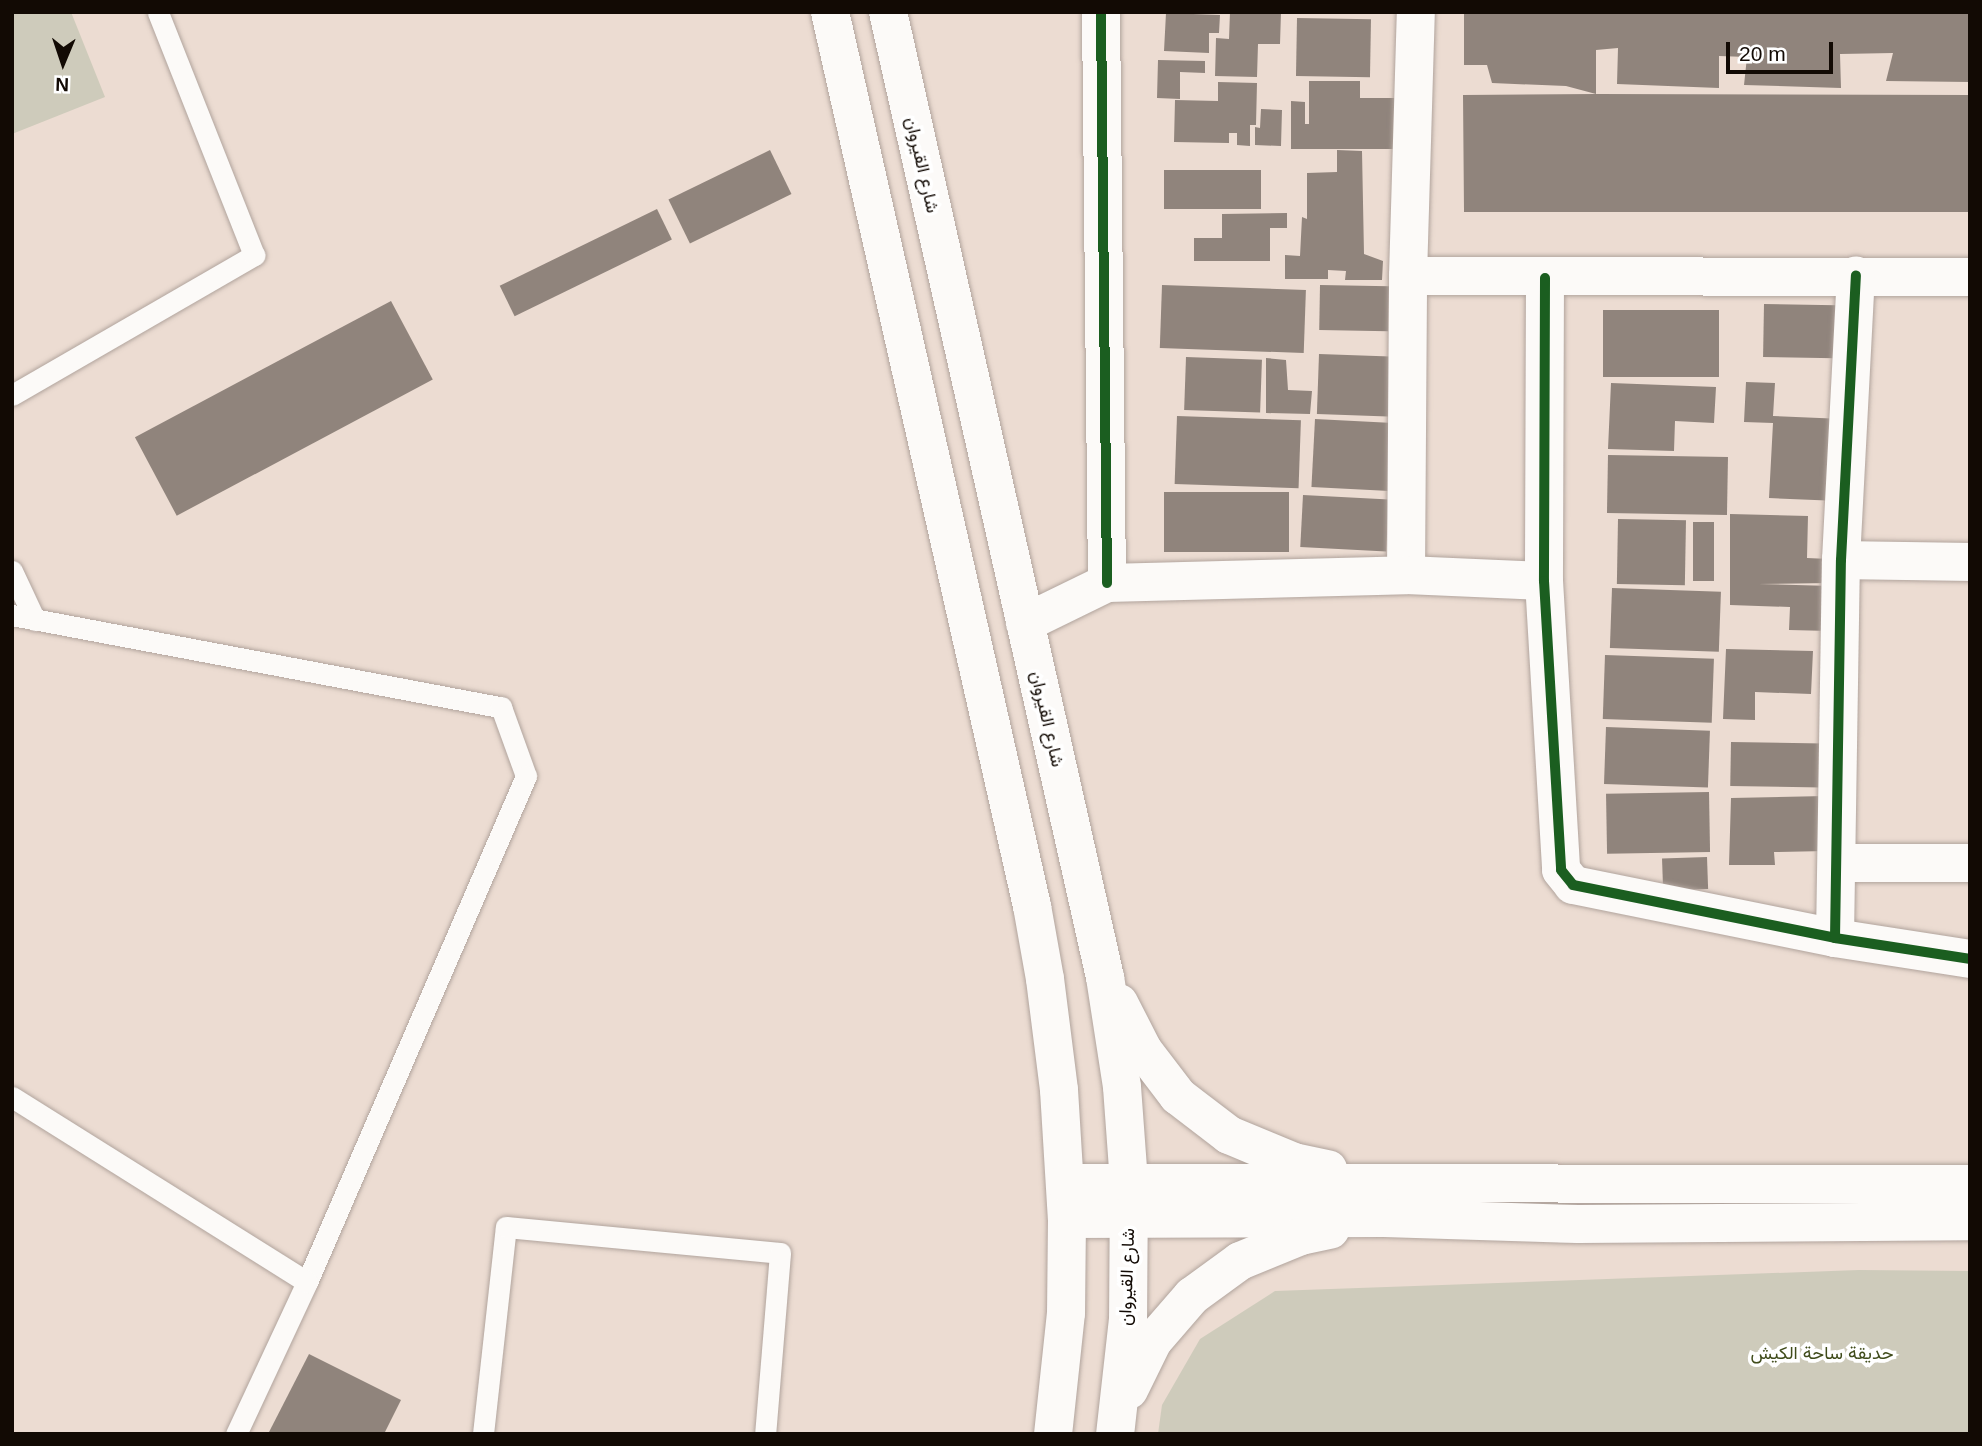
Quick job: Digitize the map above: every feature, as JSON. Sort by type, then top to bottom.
[{"type":"main road","points":[[830,12],[1032,906],[1047,991],[1066,1201],[1066,1313],[1053,1434]]},
{"type":"main road","name":"شارع القيروان","points":[[888,12],[1105,977],[1122,1087],[1129,1201],[1128,1319],[1116,1422]]},
{"type":"main road","points":[[1101,12],[1107,583]]},
{"type":"main road","points":[[1406,575],[1408,276],[1416,12]]},
{"type":"main road","points":[[1835,938],[1841,560],[1856,275]]},
{"type":"main road","points":[[1408,276],[1970,276]]},
{"type":"main road","points":[[1545,278],[1544,581],[1560,870],[1573,886],[1835,938],[1970,959]]},
{"type":"main road","points":[[1841,560],[1970,562]]},
{"type":"main road","points":[[1025,623],[1107,583],[1406,575],[1544,581]]},
{"type":"main road","points":[[1837,863],[1970,863]]},
{"type":"main road","points":[[1105,977],[1143,1050],[1178,1096],[1229,1135],[1294,1161],[1380,1181]]},
{"type":"main road","points":[[1129,1201],[1380,1181],[1970,1184]]},
{"type":"main road","points":[[1066,1201],[1129,1201],[1384,1218],[1578,1224],[1970,1221]]},
{"type":"main road","points":[[1116,1422],[1153,1341],[1192,1296],[1240,1261],[1301,1236],[1384,1218]]},
{"type":"lane","points":[[12,395],[258,264],[158,12]]},
{"type":"lane","points":[[12,572],[35,620]]},
{"type":"lane","points":[[12,615],[501,707],[526,776],[307,1282],[236,1434]]},
{"type":"lane","points":[[12,1097],[307,1282]]},
{"type":"lane","points":[[483,1434],[506,1227],[780,1254],[765,1434]]},
{"type":"green space","points":[[12,12],[71,12],[105,97],[12,134]]},
{"type":"green space","name":"حديقة ساحة الكيش","points":[[1859,1270],[1970,1271],[1970,1434],[1158,1434],[1162,1405],[1200,1339],[1275,1291]]},
{"type":"building","points":[[1230,12],[1281,12],[1280,44],[1258,44],[1257,77],[1215,76],[1216,38],[1229,39]]},
{"type":"building","points":[[1464,12],[1970,12],[1970,82],[1886,81],[1893,53],[1840,54],[1841,88],[1744,85],[1747,57],[1719,56],[1719,88],[1617,84],[1618,48],[1596,50],[1596,94],[1566,86],[1492,83],[1487,65],[1464,65]]},
{"type":"building","points":[[1166,13],[1220,15],[1219,33],[1209,33],[1209,53],[1164,51]]},
{"type":"building","points":[[1297,18],[1371,19],[1370,77],[1296,76]]},
{"type":"building","points":[[1158,60],[1205,61],[1205,73],[1180,72],[1180,99],[1157,98]]},
{"type":"building","points":[[1309,81],[1360,81],[1360,98],[1404,98],[1404,149],[1291,149],[1291,101],[1305,102],[1305,124],[1309,124]]},
{"type":"building","points":[[1218,82],[1257,83],[1256,125],[1250,125],[1250,146],[1237,145],[1237,133],[1229,133],[1229,143],[1174,142],[1175,100],[1218,101]]},
{"type":"building","points":[[1463,95],[1970,95],[1970,212],[1464,212]]},
{"type":"building","points":[[1261,109],[1282,110],[1281,146],[1255,145],[1255,127],[1260,128]]},
{"type":"building","points":[[770,150],[791,194],[690,244],[668,200]]},
{"type":"building","points":[[1337,150],[1362,151],[1364,254],[1383,261],[1382,280],[1345,280],[1346,271],[1328,270],[1328,279],[1285,279],[1285,255],[1300,256],[1302,217],[1307,219],[1307,173],[1337,172]]},
{"type":"building","points":[[1164,170],[1261,170],[1261,209],[1164,209]]},
{"type":"building","points":[[657,209],[672,240],[515,316],[500,286]]},
{"type":"building","points":[[1287,213],[1287,228],[1270,228],[1270,261],[1194,261],[1194,238],[1222,238],[1222,214]]},
{"type":"building","points":[[1162,285],[1306,290],[1304,353],[1160,348]]},
{"type":"building","points":[[1320,285],[1389,286],[1388,331],[1319,330]]},
{"type":"building","points":[[391,301],[433,380],[177,516],[135,437]]},
{"type":"building","points":[[1764,304],[1836,305],[1835,358],[1763,357]]},
{"type":"building","points":[[1603,310],[1719,310],[1719,377],[1603,377]]},
{"type":"building","points":[[1319,354],[1390,356],[1388,416],[1317,414]]},
{"type":"building","points":[[1186,357],[1262,360],[1260,413],[1184,410]]},
{"type":"building","points":[[1266,358],[1286,360],[1288,390],[1312,391],[1310,414],[1266,413]]},
{"type":"building","points":[[1746,382],[1775,383],[1773,416],[1843,419],[1839,501],[1769,498],[1773,423],[1744,422]]},
{"type":"building","points":[[1611,383],[1716,387],[1714,423],[1675,421],[1674,451],[1608,449]]},
{"type":"building","points":[[1177,416],[1301,420],[1299,488],[1175,484]]},
{"type":"building","points":[[1315,419],[1403,424],[1399,492],[1311,487]]},
{"type":"building","points":[[1608,455],[1728,457],[1727,515],[1607,513]]},
{"type":"building","points":[[1164,492],[1289,492],[1289,552],[1164,552]]},
{"type":"building","points":[[1303,495],[1389,500],[1386,551],[1300,547]]},
{"type":"building","points":[[1730,514],[1808,516],[1807,558],[1829,559],[1829,583],[1758,584],[1831,586],[1830,631],[1789,630],[1790,607],[1730,605]]},
{"type":"building","points":[[1618,519],[1686,520],[1685,585],[1617,584]]},
{"type":"building","points":[[1693,522],[1714,522],[1714,581],[1693,581]]},
{"type":"building","points":[[1612,588],[1721,592],[1719,652],[1610,648]]},
{"type":"building","points":[[1726,649],[1813,651],[1811,694],[1755,692],[1755,720],[1723,719]]},
{"type":"building","points":[[1605,655],[1714,659],[1712,723],[1603,719]]},
{"type":"building","points":[[1606,727],[1710,731],[1708,788],[1604,784]]},
{"type":"building","points":[[1731,742],[1823,744],[1822,788],[1730,786]]},
{"type":"building","points":[[1709,792],[1710,852],[1607,854],[1606,794]]},
{"type":"building","points":[[1826,796],[1826,851],[1774,852],[1775,865],[1729,865],[1731,798]]},
{"type":"building","points":[[1707,857],[1708,889],[1663,891],[1662,859]]},
{"type":"building","points":[[309,1354],[401,1400],[384,1434],[268,1434]]},
{"type":"cycle path","points":[[1101,12],[1107,583]]},
{"type":"cycle path","points":[[1835,938],[1841,560],[1856,275]]},
{"type":"cycle path","points":[[1545,278],[1544,581],[1561,870],[1573,885],[1835,938],[1970,959]]}]
